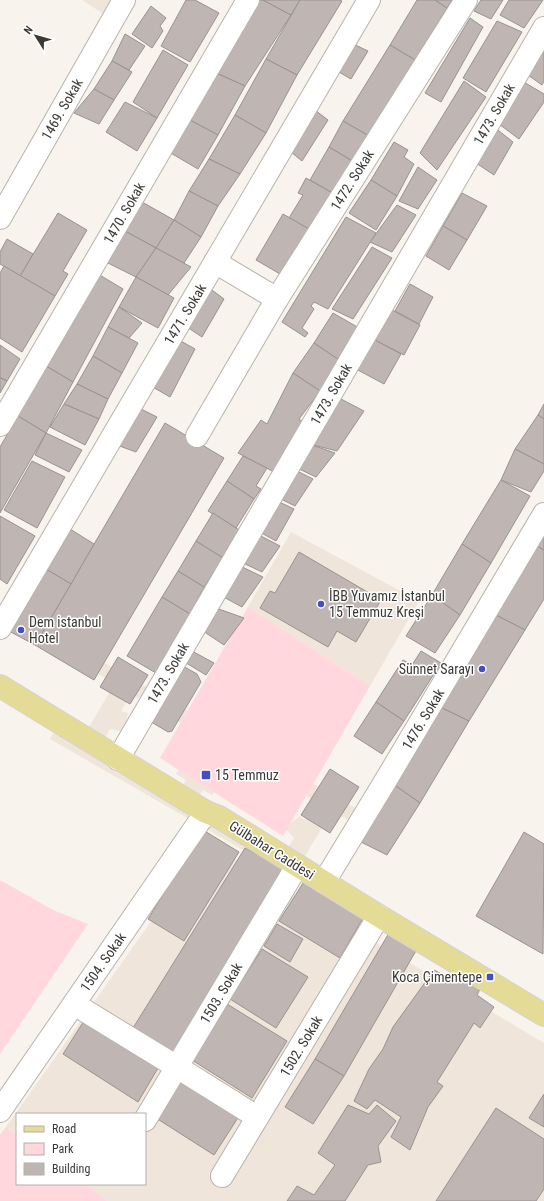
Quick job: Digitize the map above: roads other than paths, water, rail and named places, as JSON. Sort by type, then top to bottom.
[{"type":"main road","name":"Gülbahar Caddesi","points":[[0,686],[118,759],[206,812],[219,818],[379,916],[544,1014]]},
{"type":"street","name":"1469. Sokak","points":[[0,218],[124,0]]},
{"type":"street","name":"1470. Sokak","points":[[0,425],[248,0]]},
{"type":"street","name":"1471. Sokak","points":[[0,628],[370,0]]},
{"type":"street","name":"1472. Sokak","points":[[197,436],[277,299],[466,0]]},
{"type":"street","name":"1473. Sokak","points":[[118,759],[544,28]]},
{"type":"street","points":[[215,262],[277,299]]},
{"type":"street","name":"1476. Sokak","points":[[324,882],[544,514]]},
{"type":"street","name":"1504. Sokak","points":[[0,1112],[206,812]]},
{"type":"street","name":"1503. Sokak","points":[[146,1118],[297,866]]},
{"type":"street","name":"1502. Sokak","points":[[222,1176],[379,916]]},
{"type":"street","points":[[74,1004],[257,1117]]},
{"type":"place","name":"İBB Yuvamız İstanbul 15 Temmuz Kreşi","points":[[321,604]]},
{"type":"place","name":"Dem istanbul Hotel","points":[[21,630]]},
{"type":"place","name":"Sünnet Sarayı","points":[[482,669]]},
{"type":"place","name":"15 Temmuz","points":[[206,775]]},
{"type":"place","name":"Koca Çimentepe","points":[[490,977]]}]
